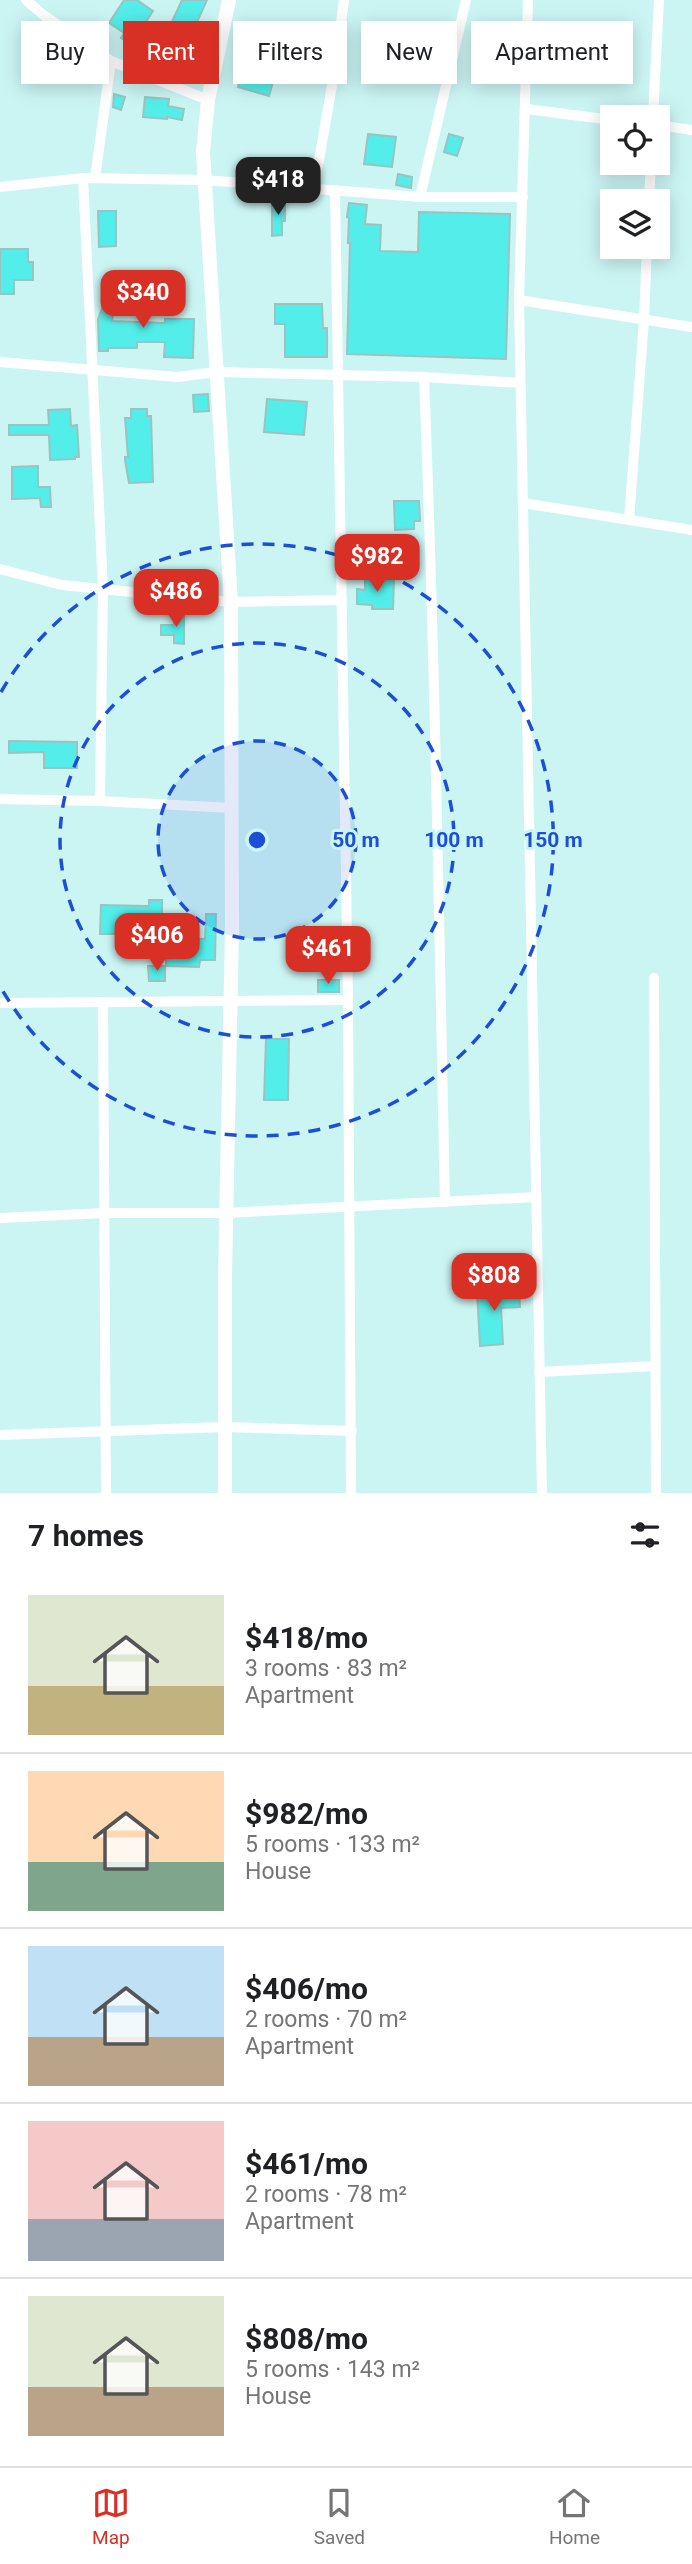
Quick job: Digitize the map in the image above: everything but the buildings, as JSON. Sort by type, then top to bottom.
[{"type":"street","points":[[26,0],[111,61],[208,100]]},
{"type":"street","points":[[225,1493],[232,808],[231,602],[203,143],[208,100],[229,0]]},
{"type":"street","points":[[314,188],[344,0]]},
{"type":"street","points":[[420,197],[466,0]]},
{"type":"street","points":[[528,0],[519,300],[542,1493]]},
{"type":"street","points":[[654,105],[659,0]]},
{"type":"street","points":[[95,178],[111,61]]},
{"type":"street","points":[[526,109],[600,118]]},
{"type":"street","points":[[670,127],[692,130]]},
{"type":"street","points":[[0,187],[83,178],[204,180],[420,197],[523,197]]},
{"type":"street","points":[[83,178],[103,589],[100,801]]},
{"type":"street","points":[[335,190],[348,1000],[351,1493]]},
{"type":"street","points":[[629,520],[647,259]]},
{"type":"street","points":[[519,300],[692,327]]},
{"type":"street","points":[[0,362],[177,377],[216,372],[338,374],[520,383]]},
{"type":"street","points":[[424,377],[434,615],[435,797],[445,1202]]},
{"type":"street","points":[[523,503],[692,530]]},
{"type":"street","points":[[0,569],[62,585],[231,602],[342,600]]},
{"type":"street","points":[[0,799],[232,808]]},
{"type":"street","points":[[654,978],[656,1493]]},
{"type":"street","points":[[0,1003],[348,1000]]},
{"type":"street","points":[[103,1002],[106,1493]]},
{"type":"street","points":[[0,1218],[105,1213],[226,1213],[535,1197]]},
{"type":"street","points":[[539,1372],[655,1366]]},
{"type":"street","points":[[0,1435],[225,1427],[352,1431]]}]
